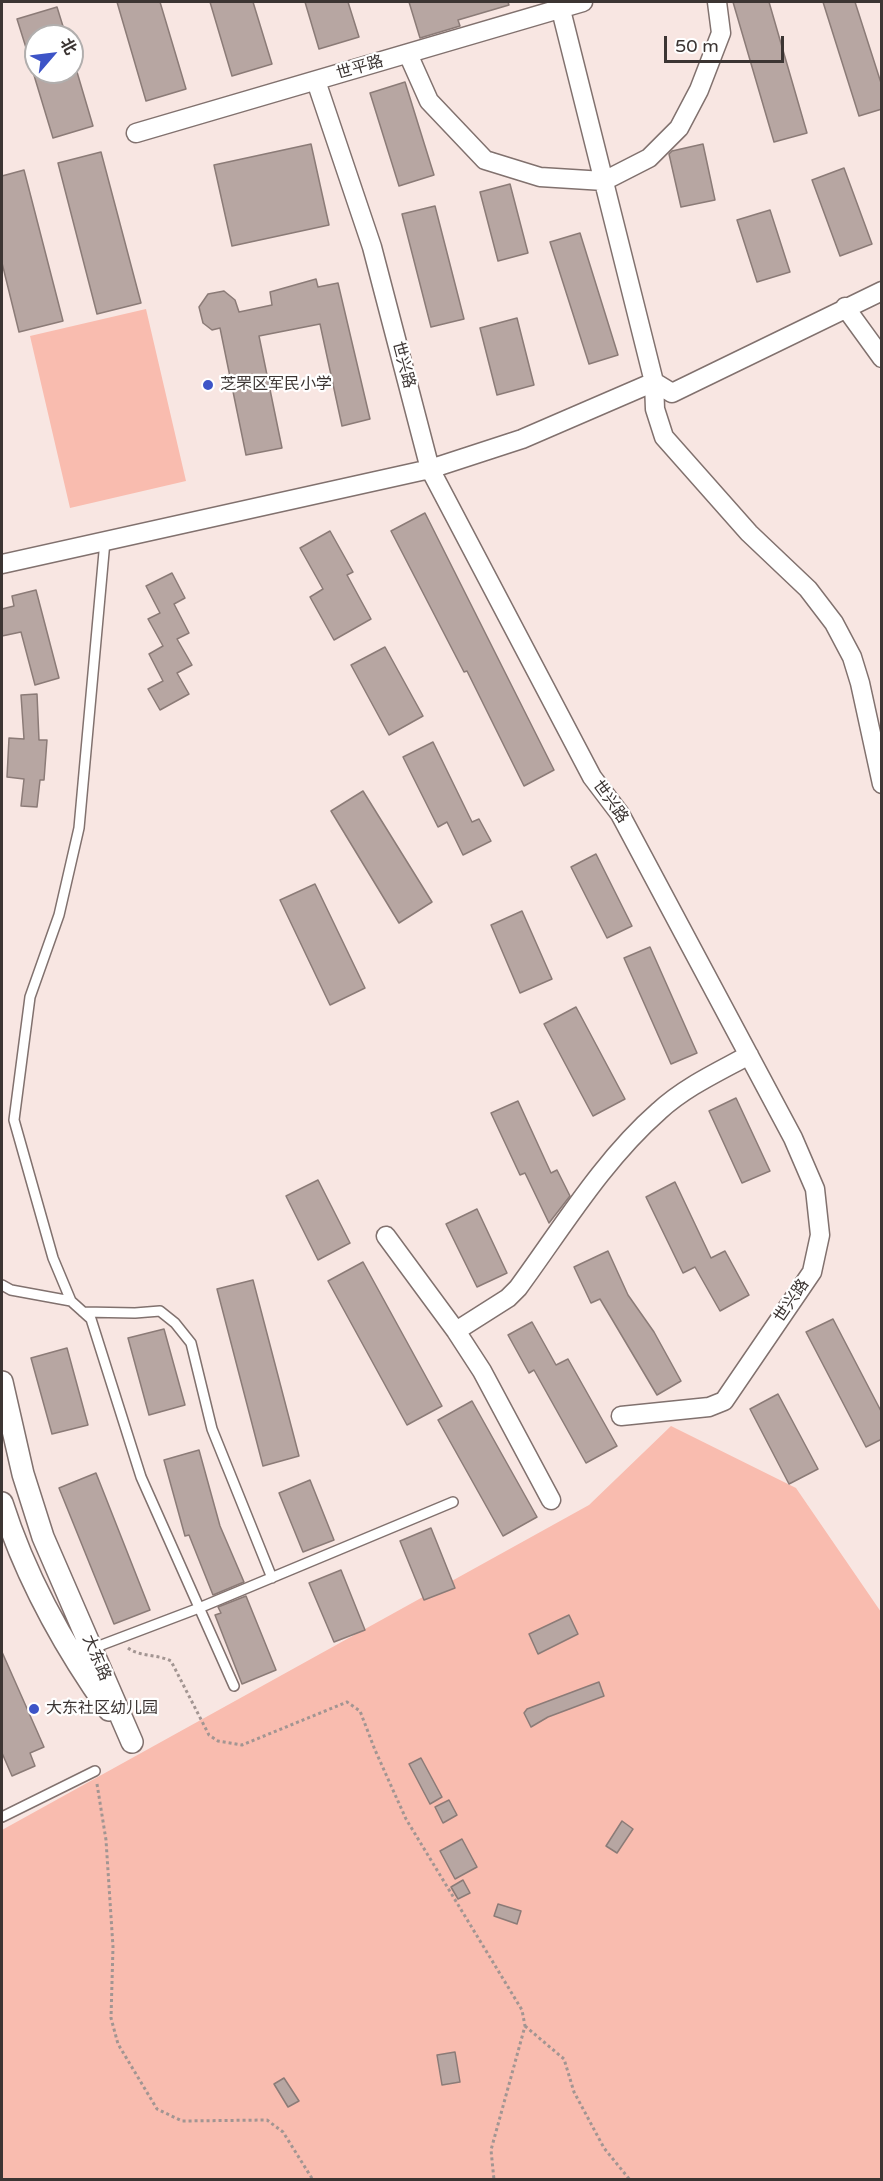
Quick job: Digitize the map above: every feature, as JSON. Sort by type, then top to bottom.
[{"type":"street","name":"世平路","points":[[136,133],[408,54],[560,5],[583,2]]},
{"type":"street","points":[[408,54],[429,101],[485,160],[540,177],[604,181],[649,158],[679,128],[699,90],[721,33],[717,2]]},
{"type":"street","points":[[560,5],[654,382],[655,409],[664,437],[749,533],[807,589],[834,623],[852,657],[860,683],[882,784]]},
{"type":"street","name":"世兴路","points":[[316,81],[372,247],[430,469],[592,777],[621,814],[793,1138],[815,1189],[820,1235],[812,1272],[724,1401],[709,1407],[621,1416]]},
{"type":"street","points":[[654,382],[672,393],[882,291]]},
{"type":"street","points":[[845,307],[882,358]]},
{"type":"street","points":[[2,564],[430,469],[522,439],[654,382]]},
{"type":"street","points":[[456,1331],[508,1298],[518,1288],[617,1152],[659,1110],[689,1088],[749,1055]]},
{"type":"street","points":[[386,1236],[456,1331],[482,1371],[551,1500]]},
{"type":"street","name":"大东路","points":[[2,1382],[23,1474],[43,1537],[132,1742],[72,1657],[9,1528],[2,1503]]},
{"type":"lane","points":[[105,542],[79,828],[59,915],[30,997],[14,1120],[53,1258],[71,1301],[91,1319],[141,1477],[234,1686]]},
{"type":"lane","points":[[2,1285],[11,1290],[71,1301]]},
{"type":"lane","points":[[83,1312],[160,1311],[175,1323],[191,1343],[212,1430],[272,1578]]},
{"type":"lane","points":[[72,1657],[199,1608],[453,1502]]},
{"type":"lane","points":[[2,1817],[95,1771]]},
{"type":"path","points":[[117,1639],[136,1654],[160,1655],[171,1661],[209,1735],[218,1741],[242,1745],[346,1702],[360,1711],[406,1819],[522,2010],[525,2026],[491,2150],[494,2180]]},
{"type":"path","points":[[95,1771],[106,1840],[113,1947],[111,2018],[118,2044],[157,2109],[182,2121],[267,2120],[283,2132],[313,2180]]},
{"type":"path","points":[[525,2026],[564,2059],[574,2092],[604,2148],[630,2180]]},
{"type":"shaded area","points":[[146,309],[186,481],[70,508],[30,336]]},
{"type":"shaded area","points":[[671,1426],[796,1488],[881,1612],[881,2179],[2,2179],[2,1830],[589,1505]]},
{"type":"building","points":[[117,2],[160,2],[186,89],[146,101]]},
{"type":"building","points":[[210,2],[253,2],[272,64],[232,76]]},
{"type":"building","points":[[305,2],[348,2],[359,37],[319,49]]},
{"type":"building","points":[[409,2],[508,2],[509,5],[458,20],[460,26],[420,38]]},
{"type":"building","points":[[733,2],[769,2],[807,133],[774,142]]},
{"type":"building","points":[[823,2],[855,2],[882,86],[882,109],[859,116]]},
{"type":"building","points":[[57,7],[62,24],[24,24],[24,41],[17,19]]},
{"type":"building","points":[[405,82],[434,175],[399,186],[370,93]]},
{"type":"building","points":[[37,84],[81,84],[93,126],[53,138]]},
{"type":"building","points":[[311,144],[329,225],[232,246],[214,165]]},
{"type":"building","points":[[703,144],[715,200],[681,207],[669,154],[672,151]]},
{"type":"building","points":[[101,152],[141,303],[97,314],[58,163]]},
{"type":"building","points":[[844,168],[872,244],[840,256],[812,180]]},
{"type":"building","points":[[24,170],[63,321],[19,332],[2,263],[2,176]]},
{"type":"building","points":[[510,184],[528,253],[498,261],[480,192]]},
{"type":"building","points":[[435,206],[464,319],[431,327],[402,214]]},
{"type":"building","points":[[770,210],[790,272],[757,282],[737,220]]},
{"type":"building","points":[[580,233],[618,355],[589,364],[550,242]]},
{"type":"building","points":[[316,279],[318,287],[338,283],[370,419],[342,426],[320,324],[259,336],[282,448],[246,455],[220,328],[212,330],[203,323],[199,307],[208,294],[224,291],[235,300],[239,312],[272,305],[270,292]]},
{"type":"building","points":[[517,318],[534,385],[497,395],[480,328]]},
{"type":"building","points":[[425,513],[554,770],[524,786],[467,671],[464,672],[391,531]]},
{"type":"building","points":[[330,531],[353,572],[347,575],[371,619],[334,640],[310,597],[323,589],[300,548]]},
{"type":"building","points":[[172,573],[185,598],[174,604],[189,633],[177,639],[192,665],[177,673],[189,694],[160,710],[148,689],[163,681],[149,654],[163,646],[148,619],[160,613],[146,586]]},
{"type":"building","points":[[36,590],[59,678],[35,685],[21,632],[2,636],[2,609],[14,606],[12,596]]},
{"type":"building","points":[[385,647],[423,716],[389,735],[351,665]]},
{"type":"building","points":[[37,694],[39,740],[47,740],[44,780],[40,780],[37,807],[21,806],[24,779],[7,777],[9,738],[24,739],[21,695]]},
{"type":"building","points":[[433,742],[472,822],[479,819],[491,841],[463,855],[447,822],[438,827],[403,757]]},
{"type":"building","points":[[363,791],[432,902],[399,923],[331,811]]},
{"type":"building","points":[[596,854],[632,926],[607,938],[571,867]]},
{"type":"building","points":[[315,884],[365,988],[330,1005],[280,900]]},
{"type":"building","points":[[522,911],[552,979],[520,993],[491,925]]},
{"type":"building","points":[[650,947],[697,1053],[671,1064],[624,958]]},
{"type":"building","points":[[576,1007],[625,1099],[593,1116],[544,1024]]},
{"type":"building","points":[[736,1098],[770,1171],[742,1183],[709,1111]]},
{"type":"building","points":[[518,1101],[551,1173],[557,1170],[570,1196],[549,1223],[525,1173],[520,1175],[491,1113]]},
{"type":"building","points":[[318,1180],[350,1243],[318,1260],[286,1196]]},
{"type":"building","points":[[675,1182],[711,1258],[725,1251],[749,1295],[720,1311],[695,1267],[683,1273],[646,1197]]},
{"type":"building","points":[[477,1209],[507,1273],[477,1287],[446,1224]]},
{"type":"building","points":[[608,1251],[628,1295],[654,1332],[681,1381],[657,1395],[600,1299],[591,1303],[574,1267]]},
{"type":"building","points":[[363,1262],[442,1406],[407,1425],[328,1281]]},
{"type":"building","points":[[253,1280],[299,1456],[263,1466],[217,1289]]},
{"type":"building","points":[[833,1319],[882,1413],[882,1439],[866,1447],[806,1332]]},
{"type":"building","points":[[532,1322],[556,1365],[568,1359],[617,1446],[586,1463],[534,1370],[529,1373],[508,1335]]},
{"type":"building","points":[[164,1329],[185,1405],[149,1415],[128,1338]]},
{"type":"building","points":[[67,1348],[88,1425],[52,1434],[31,1358]]},
{"type":"building","points":[[778,1394],[818,1469],[789,1484],[750,1409]]},
{"type":"building","points":[[472,1401],[537,1517],[503,1536],[438,1420]]},
{"type":"building","points":[[199,1450],[220,1526],[244,1582],[213,1595],[189,1535],[185,1536],[164,1460]]},
{"type":"building","points":[[96,1473],[150,1610],[114,1624],[59,1488]]},
{"type":"building","points":[[310,1480],[334,1540],[303,1552],[279,1493]]},
{"type":"building","points":[[431,1528],[455,1588],[424,1600],[400,1541]]},
{"type":"building","points":[[341,1570],[365,1630],[334,1642],[309,1583]]},
{"type":"building","points":[[246,1596],[276,1670],[242,1684],[215,1615],[221,1613],[218,1607]]},
{"type":"building","points":[[569,1615],[578,1634],[538,1654],[529,1634]]},
{"type":"building","points":[[2,1652],[44,1747],[30,1753],[35,1766],[12,1776],[2,1753]]},
{"type":"building","points":[[599,1682],[604,1696],[548,1717],[531,1727],[524,1713],[527,1709]]},
{"type":"building","points":[[421,1758],[442,1797],[430,1804],[409,1764]]},
{"type":"building","points":[[449,1800],[457,1815],[443,1823],[435,1807]]},
{"type":"building","points":[[622,1821],[633,1829],[617,1853],[606,1846]]},
{"type":"building","points":[[462,1839],[477,1867],[455,1879],[440,1851]]},
{"type":"building","points":[[463,1880],[470,1893],[458,1899],[451,1887]]},
{"type":"building","points":[[498,1904],[521,1911],[517,1924],[494,1916]]},
{"type":"building","points":[[455,2052],[460,2082],[442,2085],[437,2055]]},
{"type":"building","points":[[284,2078],[299,2101],[288,2107],[274,2084]]},
{"type":"place","name":"芝罘区军民小学","points":[[208,385]]},
{"type":"place","name":"大东社区幼儿园","points":[[34,1709]]}]
